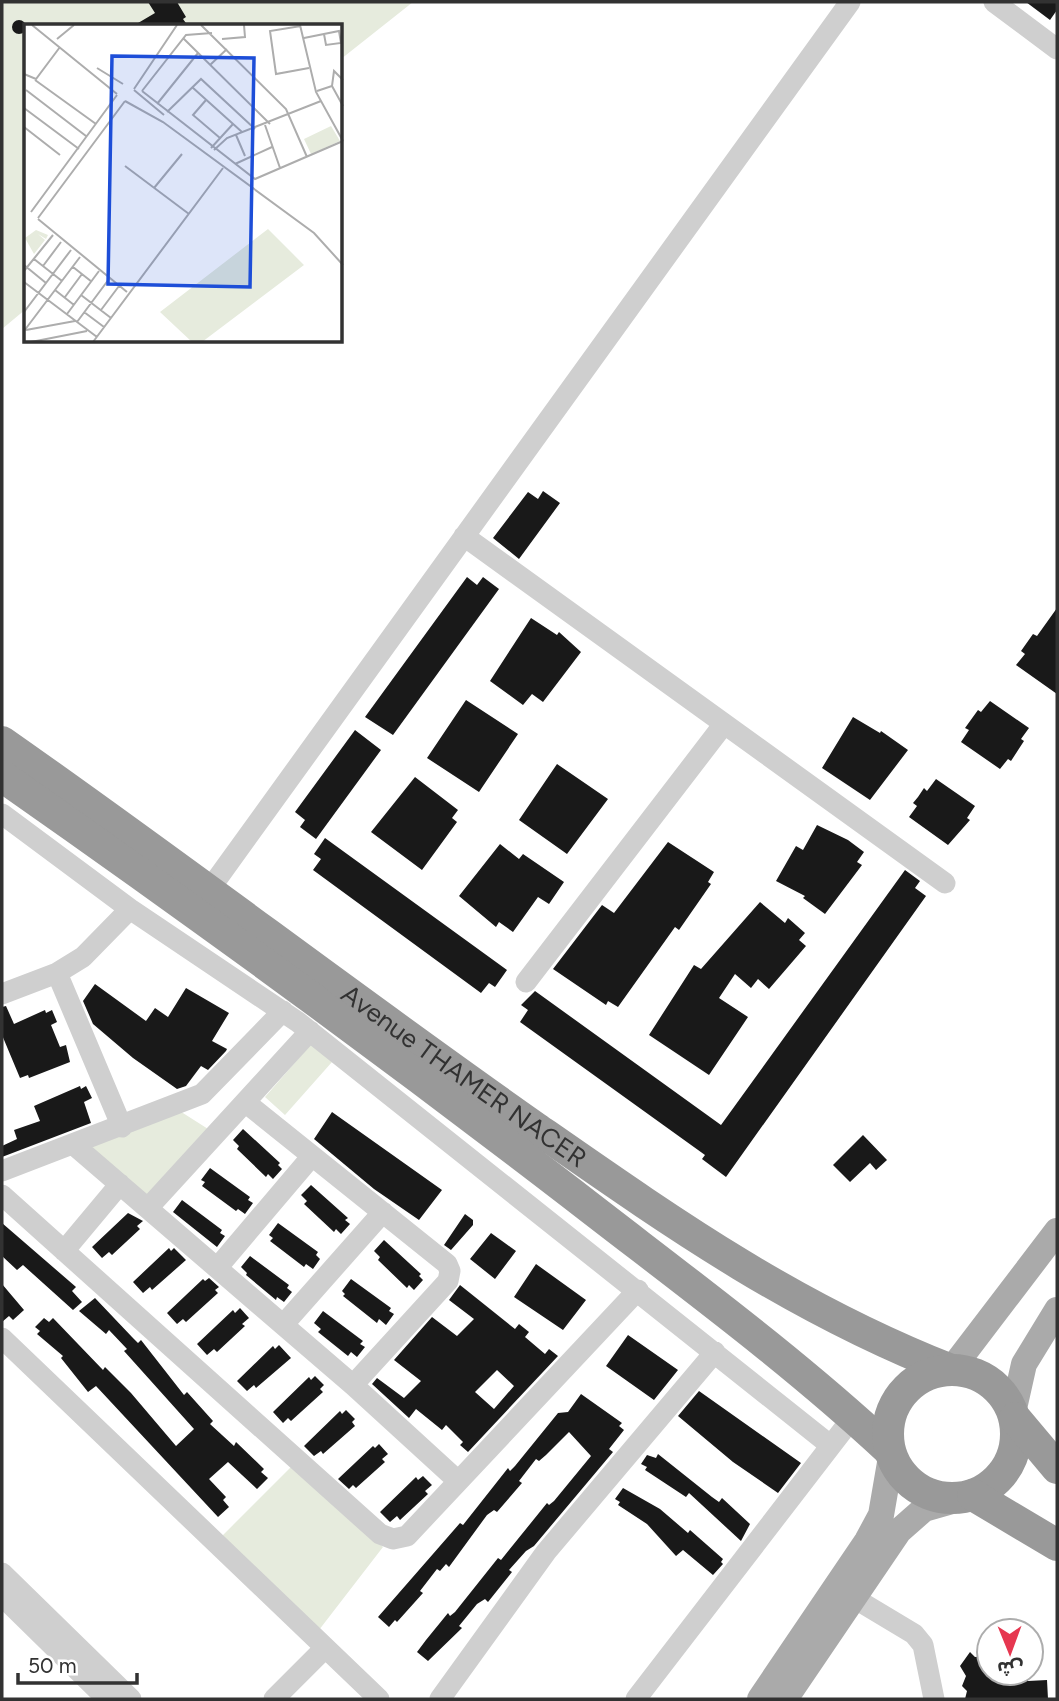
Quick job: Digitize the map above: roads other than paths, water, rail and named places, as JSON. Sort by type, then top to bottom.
[{"type":"highway","name":"Avenue THAMER NACER","points":[[2,742],[425,1049],[708,1247],[843,1324],[951,1370]]},
{"type":"highway","name":"Avenue THAMER NACER","points":[[2,776],[156,884],[491,1132],[793,1363],[890,1454]]},
{"type":"highway","points":[[1014,1415],[1017,1437],[1008,1465],[990,1487],[970,1496],[936,1497],[921,1491],[908,1482],[890,1454],[887,1431],[891,1412],[901,1395],[915,1382],[932,1373],[951,1370],[972,1373],[991,1383],[1004,1396],[1014,1415],[1057,1468]]},
{"type":"highway","points":[[970,1496],[1057,1545]]},
{"type":"main road","points":[[951,1370],[1057,1231]]},
{"type":"main road","points":[[1014,1415],[1024,1364],[1057,1310]]},
{"type":"main road","points":[[760,1699],[872,1532],[881,1515],[890,1454]]},
{"type":"main road","points":[[785,1699],[899,1531],[924,1509],[970,1496]]},
{"type":"street","points":[[209,890],[850,2]]},
{"type":"street","points":[[994,2],[1054,41]]},
{"type":"street","points":[[464,537],[945,883]]},
{"type":"street","points":[[526,982],[724,724]]},
{"type":"street","points":[[2,814],[130,909],[310,1031],[830,1444]]},
{"type":"street","points":[[2,994],[57,973],[83,957],[130,909]]},
{"type":"street","points":[[57,973],[122,1127]]},
{"type":"street","points":[[2,1171],[202,1094],[283,1011]]},
{"type":"street","points":[[148,1208],[310,1031]]},
{"type":"street","points":[[245,1102],[447,1264],[450,1275],[448,1281],[353,1385]]},
{"type":"street","points":[[74,1144],[353,1385],[458,1481]]},
{"type":"street","points":[[217,1268],[312,1156]]},
{"type":"street","points":[[64,1251],[120,1184]]},
{"type":"street","points":[[2,1195],[380,1534],[393,1539],[407,1536],[638,1290]]},
{"type":"street","points":[[283,1325],[383,1212]]},
{"type":"street","points":[[2,1338],[379,1699]]},
{"type":"street","points":[[440,1699],[546,1552],[715,1352]]},
{"type":"street","points":[[636,1699],[853,1417]]},
{"type":"street","points":[[2,1573],[131,1699]]},
{"type":"street","points":[[2,1596],[107,1699]]},
{"type":"street","points":[[853,1598],[914,1634],[923,1645],[934,1699]]},
{"type":"street","points":[[274,1699],[326,1648]]}]
